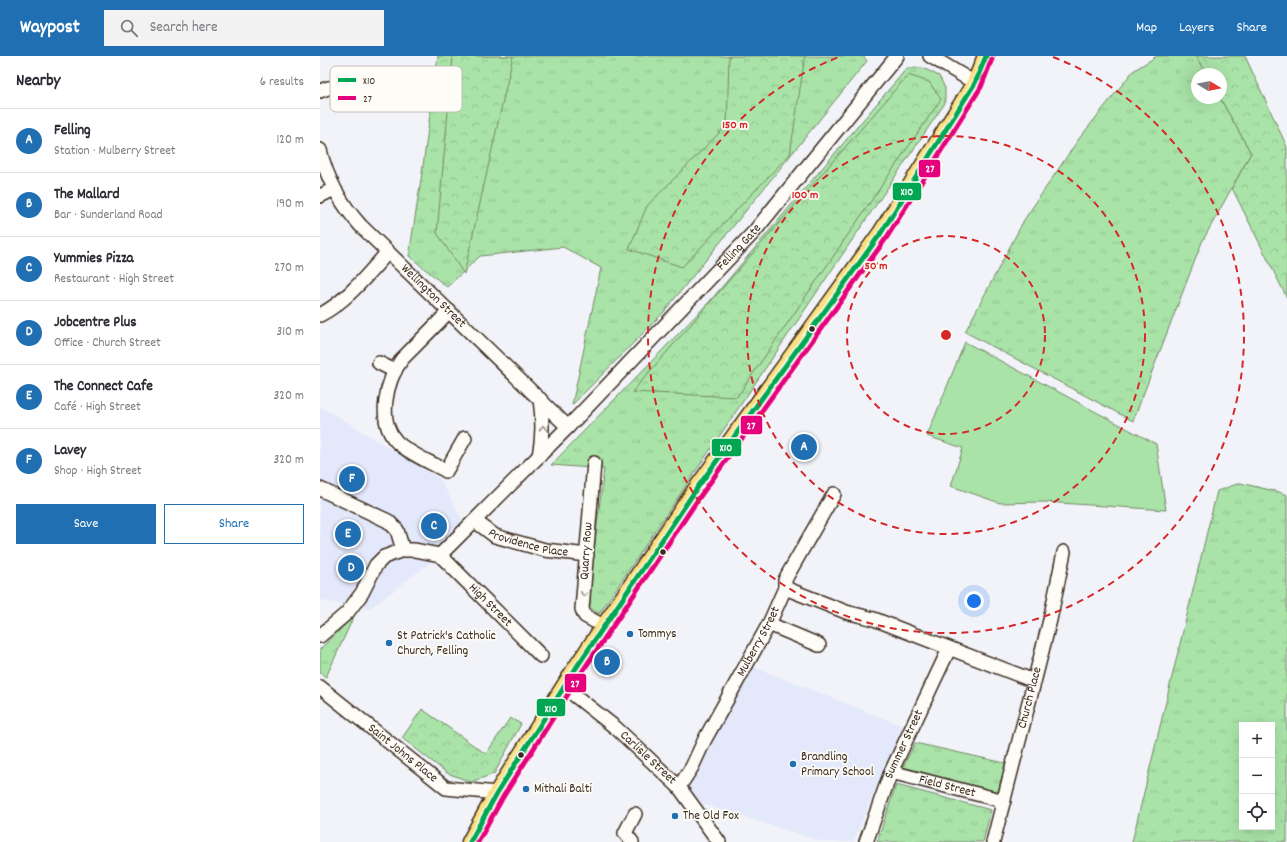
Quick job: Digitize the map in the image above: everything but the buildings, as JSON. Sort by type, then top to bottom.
[{"type":"main road","points":[[470,842],[497,794],[564,687],[695,491],[881,233],[975,83],[986,56]]},
{"type":"street","points":[[930,56],[975,83]]},
{"type":"street","name":"Felling Gate","points":[[440,555],[568,427],[754,232],[892,58]]},
{"type":"street","points":[[320,91],[330,88]]},
{"type":"street","name":"Wellington Street","points":[[320,150],[330,182],[350,213],[388,252],[568,427]]},
{"type":"street","points":[[320,196],[334,189]]},
{"type":"street","points":[[320,315],[338,304],[388,252]]},
{"type":"street","points":[[449,311],[403,358],[395,371],[386,403],[385,418],[389,432],[397,442],[406,449],[446,471],[465,438]]},
{"type":"street","points":[[379,362],[395,371]]},
{"type":"street","points":[[539,456],[543,436],[543,416],[540,399]]},
{"type":"street","name":"Quarry Row","points":[[594,464],[582,609],[585,616],[604,628]]},
{"type":"street","points":[[320,489],[388,521],[397,530],[403,550]]},
{"type":"street","name":"Mulberry Street","points":[[679,787],[692,767],[705,739],[768,624],[785,588],[786,576],[834,494]]},
{"type":"street","name":"Providence Place","points":[[475,521],[495,536],[546,550],[586,555]]},
{"type":"street","points":[[320,636],[348,612],[362,593],[376,565],[384,557],[403,550],[415,550],[440,555]]},
{"type":"street","name":"Church Place","points":[[993,842],[1050,620],[1064,552]]},
{"type":"street","name":"High Street","points":[[440,555],[541,656]]},
{"type":"street","points":[[785,588],[846,612],[874,619],[1034,681]]},
{"type":"street","points":[[768,624],[819,645]]},
{"type":"street","name":"Summer Street","points":[[866,842],[891,772],[949,648]]},
{"type":"street","name":"Saint Johns Place","points":[[320,687],[446,788],[497,794]]},
{"type":"street","name":"Carlisle Street","points":[[564,687],[616,728],[679,787],[719,842]]},
{"type":"street","name":"Field Street","points":[[891,772],[1004,801]]},
{"type":"street","points":[[632,842],[625,833],[636,814]]},
{"type":"shaded area","points":[[320,406],[440,479],[471,536],[430,563],[369,609],[320,600]]},
{"type":"shaded area","name":"Brandling Primary School","points":[[754,667],[903,726],[853,842],[824,842],[703,804],[686,786]]},
{"type":"green space","points":[[438,56],[863,56],[867,61],[663,313],[572,405],[601,268],[563,247],[480,256],[447,287],[409,256],[430,112],[462,112],[462,66],[437,66]]},
{"type":"green space","points":[[453,56],[513,56],[464,274],[437,233],[448,112],[462,112],[462,66],[452,66]]},
{"type":"green space","points":[[729,56],[805,56],[790,154],[682,267],[629,249],[647,206],[727,125]]},
{"type":"green space","points":[[1157,56],[1196,56],[1203,68],[1191,68],[1191,104],[1223,104],[1251,153],[1202,242],[1133,421],[965,332],[1024,220],[1078,140],[1133,71]]},
{"type":"green space","points":[[1196,56],[1245,56],[1287,147],[1287,298],[1232,188],[1251,153],[1223,104],[1227,104],[1227,68],[1203,68]]},
{"type":"green space","points":[[907,68],[923,68],[939,76],[945,88],[945,103],[599,614],[587,606],[604,469],[551,465],[710,301]]},
{"type":"green space","points":[[908,75],[929,82],[941,99],[737,397],[632,392]]},
{"type":"green space","points":[[965,342],[1156,444],[1166,510],[1044,502],[1000,503],[951,486],[963,448],[927,436]]},
{"type":"green space","points":[[1240,483],[1287,495],[1287,842],[1132,842],[1217,491]]},
{"type":"green space","points":[[354,616],[326,677],[320,673],[320,649]]},
{"type":"green space","points":[[422,709],[486,754],[510,718],[521,724],[494,774],[471,782],[447,773],[402,738]]},
{"type":"green space","points":[[915,743],[1005,763],[998,792],[903,767]]},
{"type":"green space","points":[[896,785],[991,810],[983,842],[877,842]]},
{"type":"transit line","name":"X10","points":[[470,842],[497,793],[576,668],[695,491],[881,233],[975,83],[986,56]]},
{"type":"transit line","name":"27","points":[[478,842],[503,797],[582,672],[701,495],[887,237],[981,87],[992,59]]},
{"type":"place","name":"Felling","points":[[804,447]]},
{"type":"place","name":"Lavey","points":[[352,479]]},
{"type":"place","name":"Yummies Pizza","points":[[434,526]]},
{"type":"place","name":"The Connect Cafe","points":[[348,534]]},
{"type":"place","name":"Jobcentre Plus","points":[[351,568]]},
{"type":"place","name":"Tommys","points":[[630,634]]},
{"type":"place","name":"St Patrick's Catholic Church, Felling","points":[[389,643]]},
{"type":"place","name":"The Mallard","points":[[607,662]]},
{"type":"place","name":"Brandling Primary School","points":[[793,764]]},
{"type":"place","name":"Mithali Balti","points":[[526,789]]},
{"type":"place","name":"The Old Fox","points":[[675,816]]}]
